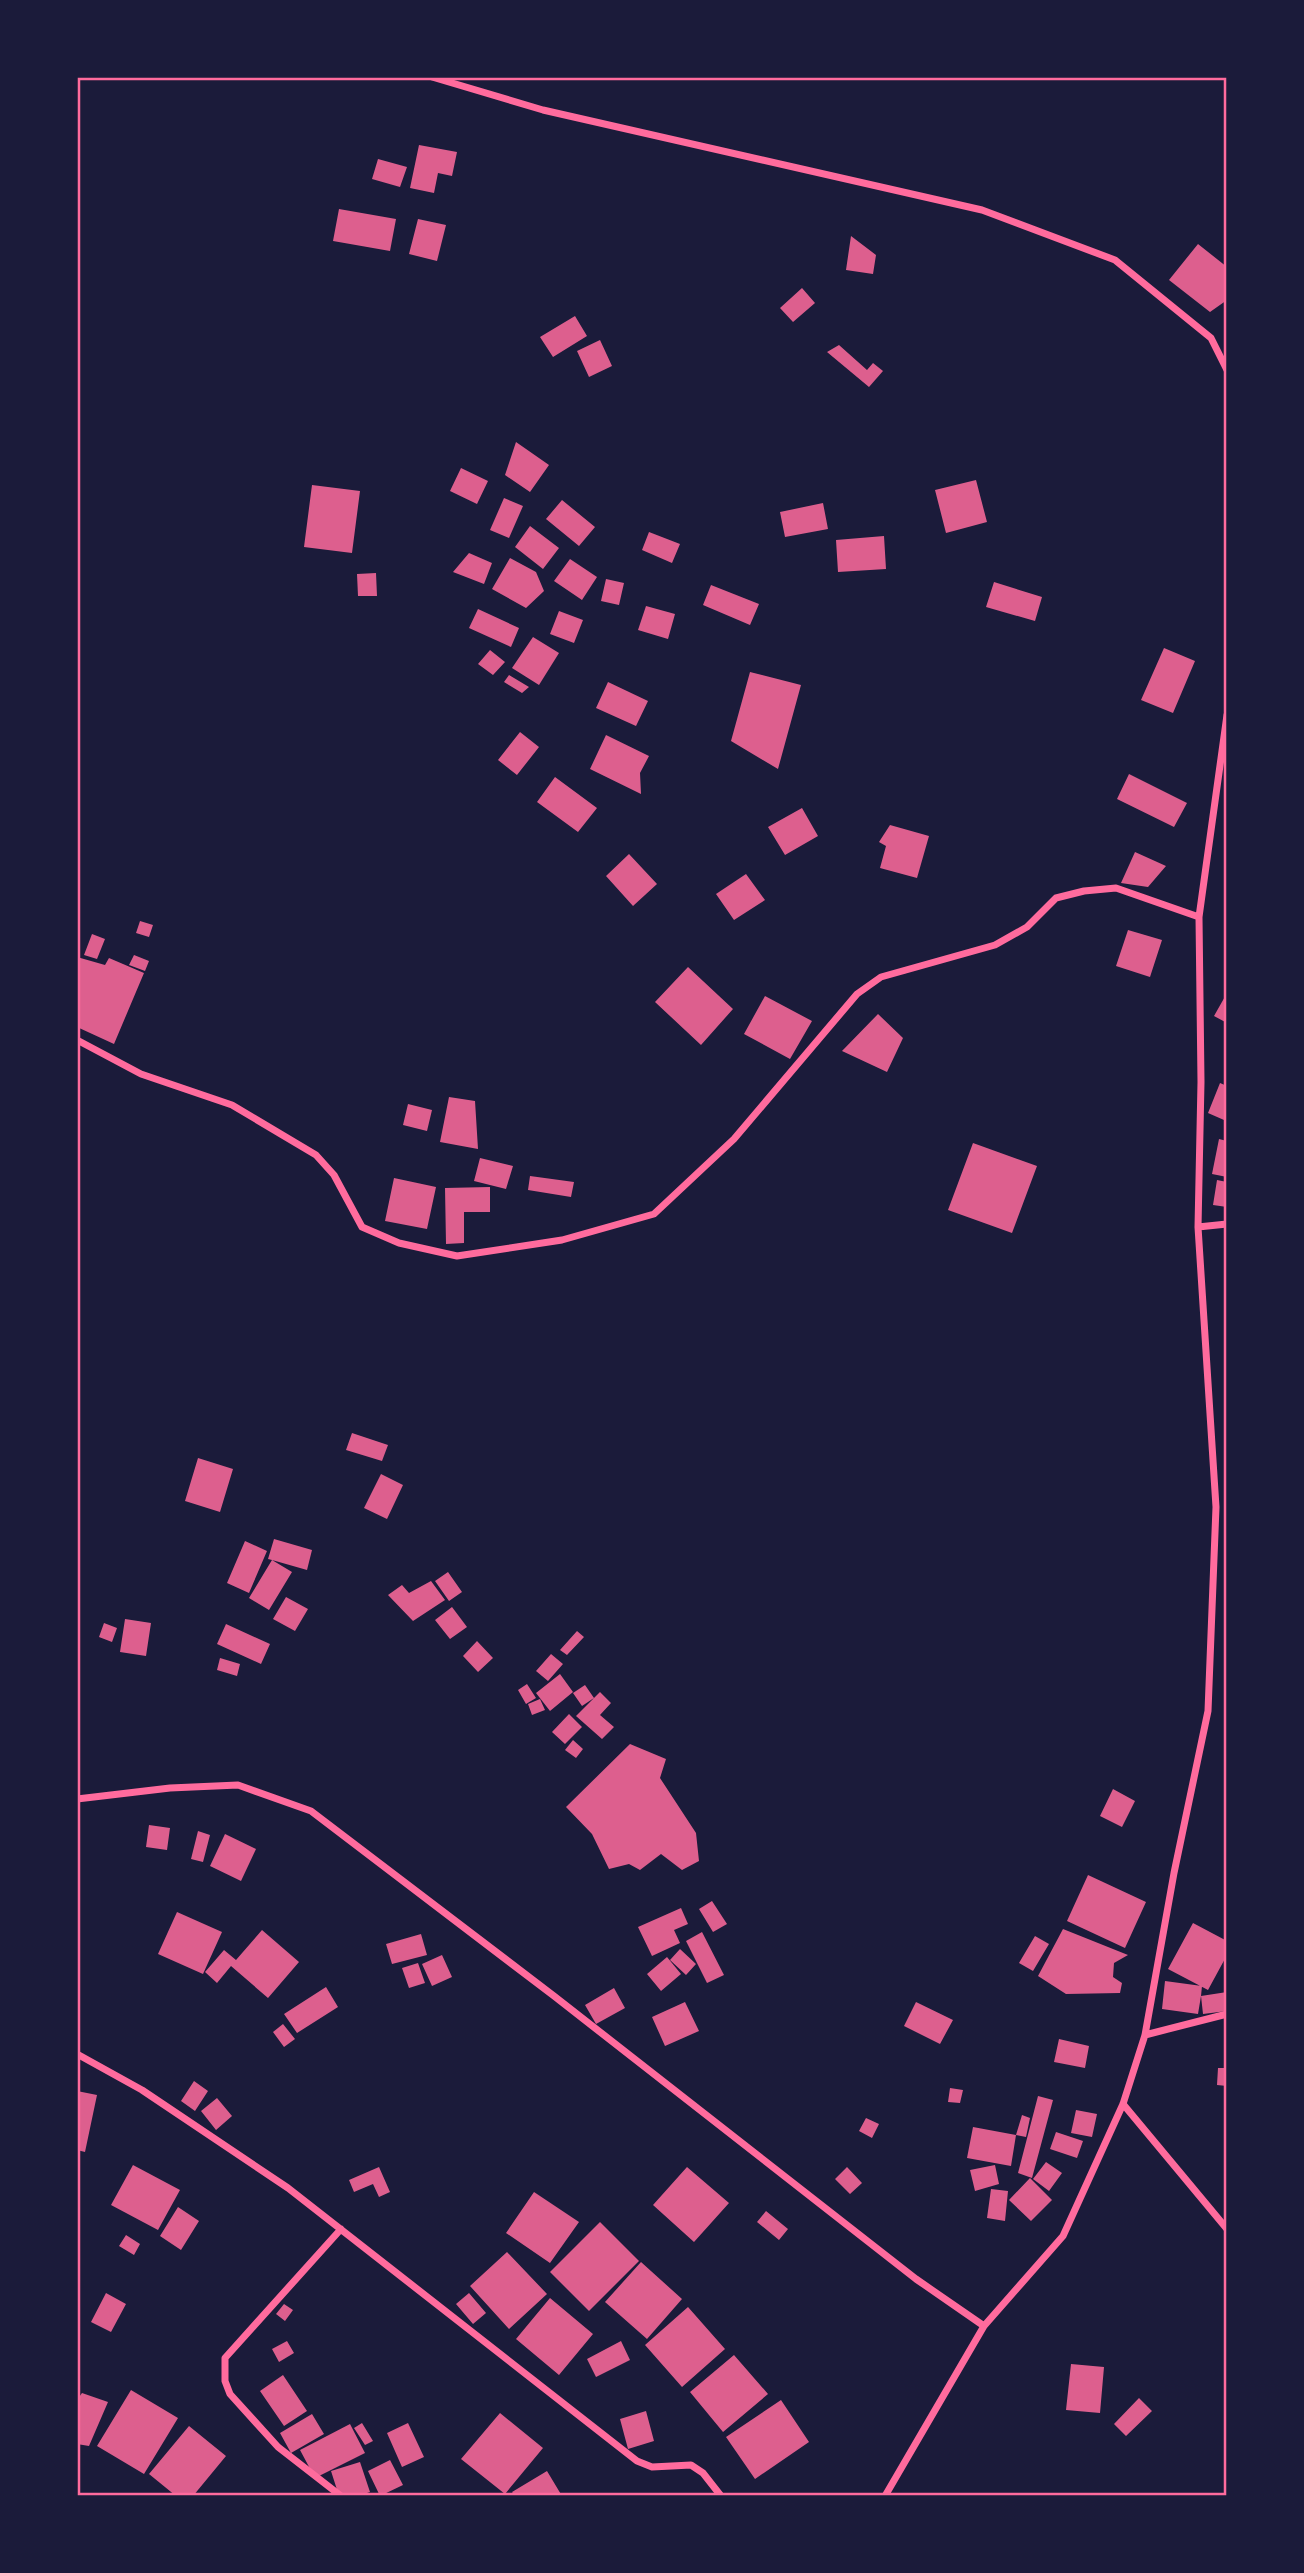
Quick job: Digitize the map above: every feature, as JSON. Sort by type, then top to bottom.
[{"type":"street","points":[[432,77],[543,110],[982,210],[1115,260],[1211,338],[1227,370]]},
{"type":"street","points":[[884,2496],[984,2326],[1063,2236],[1123,2104],[1145,2035],[1174,1873],[1208,1712],[1216,1507],[1198,1227],[1201,1082],[1199,917],[1227,715]]},
{"type":"street","points":[[77,1040],[141,1074],[233,1105],[316,1155],[334,1175],[362,1227],[399,1243],[457,1256],[562,1240],[654,1214],[734,1139],[858,994],[881,977],[995,945],[1027,926],[1056,898],[1084,891],[1116,888],[1199,917]]},
{"type":"street","points":[[1198,1227],[1227,1224]]},
{"type":"street","points":[[77,1800],[170,1787],[238,1785],[311,1811],[554,1996],[916,2279],[984,2326]]},
{"type":"street","points":[[1145,2035],[1227,2014]]},
{"type":"street","points":[[77,2054],[154,2097],[288,2188],[637,2461],[652,2467],[691,2465],[703,2473],[721,2496]]},
{"type":"street","points":[[1123,2104],[1227,2229]]},
{"type":"street","points":[[341,2229],[225,2358],[225,2381],[230,2394],[278,2447],[341,2496]]},
{"type":"building","points":[[419,145],[457,152],[452,176],[438,173],[434,193],[410,188]]},
{"type":"building","points":[[378,159],[407,167],[400,187],[372,179]]},
{"type":"building","points":[[339,209],[396,219],[390,251],[333,241]]},
{"type":"building","points":[[418,219],[446,225],[437,261],[409,254]]},
{"type":"building","points":[[851,236],[876,255],[873,274],[846,270]]},
{"type":"building","points":[[1198,244],[1227,267],[1227,300],[1210,312],[1169,280]]},
{"type":"building","points":[[802,288],[815,303],[793,322],[780,308]]},
{"type":"building","points":[[575,316],[587,336],[553,357],[540,337]]},
{"type":"building","points":[[600,340],[612,366],[589,377],[577,351]]},
{"type":"building","points":[[839,345],[867,370],[873,363],[883,371],[869,387],[827,352]]},
{"type":"building","points":[[516,442],[549,465],[530,492],[505,475]]},
{"type":"building","points":[[461,468],[488,481],[477,504],[450,491]]},
{"type":"building","points":[[976,480],[987,522],[946,533],[935,490]]},
{"type":"building","points":[[312,485],[360,491],[352,553],[304,547]]},
{"type":"building","points":[[504,498],[523,506],[509,538],[490,530]]},
{"type":"building","points":[[562,500],[595,527],[579,546],[546,519]]},
{"type":"building","points":[[823,503],[828,529],[785,537],[780,512]]},
{"type":"building","points":[[530,526],[559,548],[543,569],[515,547]]},
{"type":"building","points":[[649,532],[680,544],[672,563],[642,550]]},
{"type":"building","points":[[884,536],[886,569],[838,572],[836,540]]},
{"type":"building","points":[[469,553],[492,563],[484,584],[453,572]]},
{"type":"building","points":[[510,558],[536,572],[544,591],[526,608],[492,589]]},
{"type":"building","points":[[570,559],[597,577],[582,600],[554,581]]},
{"type":"building","points":[[376,573],[377,596],[358,596],[357,574]]},
{"type":"building","points":[[606,579],[624,583],[619,605],[601,601]]},
{"type":"building","points":[[994,582],[1042,597],[1035,621],[986,607]]},
{"type":"building","points":[[711,585],[759,604],[750,625],[703,605]]},
{"type":"building","points":[[646,606],[675,614],[668,639],[638,630]]},
{"type":"building","points":[[478,609],[519,628],[511,647],[469,628]]},
{"type":"building","points":[[559,611],[583,620],[574,643],[550,634]]},
{"type":"building","points":[[533,637],[559,653],[539,685],[512,668]]},
{"type":"building","points":[[1164,648],[1195,661],[1173,713],[1141,700]]},
{"type":"building","points":[[490,650],[505,662],[493,675],[478,664]]},
{"type":"building","points":[[750,672],[801,685],[778,769],[731,741]]},
{"type":"building","points":[[509,675],[529,687],[522,693],[504,682]]},
{"type":"building","points":[[608,682],[648,701],[636,726],[596,708]]},
{"type":"building","points":[[520,732],[539,747],[517,775],[498,760]]},
{"type":"building","points":[[606,735],[649,756],[640,773],[641,794],[590,769]]},
{"type":"building","points":[[1129,774],[1187,803],[1174,827],[1117,799]]},
{"type":"building","points":[[555,777],[597,808],[578,832],[537,802]]},
{"type":"building","points":[[802,808],[818,836],[785,855],[768,827]]},
{"type":"building","points":[[890,825],[929,836],[917,878],[880,868],[886,846],[879,842]]},
{"type":"building","points":[[1135,852],[1166,866],[1148,887],[1121,883]]},
{"type":"building","points":[[629,854],[657,884],[633,906],[606,876]]},
{"type":"building","points":[[746,874],[765,900],[734,920],[716,894]]},
{"type":"building","points":[[140,921],[153,925],[149,937],[136,933]]},
{"type":"building","points":[[1128,930],[1162,940],[1150,977],[1116,966]]},
{"type":"building","points":[[92,934],[105,939],[97,959],[84,955]]},
{"type":"building","points":[[134,955],[149,961],[145,971],[129,965]]},
{"type":"building","points":[[77,957],[105,965],[109,958],[144,973],[114,1044],[77,1027]]},
{"type":"building","points":[[688,967],[733,1009],[701,1045],[655,1002]]},
{"type":"building","points":[[1227,993],[1227,1023],[1214,1016]]},
{"type":"building","points":[[765,996],[812,1021],[790,1059],[744,1034]]},
{"type":"building","points":[[878,1014],[903,1038],[887,1072],[842,1051]]},
{"type":"building","points":[[1220,1083],[1227,1086],[1227,1113],[1224,1120],[1208,1113]]},
{"type":"building","points":[[449,1097],[475,1101],[478,1149],[440,1142]]},
{"type":"building","points":[[408,1104],[432,1110],[427,1131],[403,1125]]},
{"type":"building","points":[[1219,1139],[1227,1141],[1227,1177],[1212,1174]]},
{"type":"building","points":[[973,1143],[1037,1166],[1012,1233],[948,1210]]},
{"type":"building","points":[[480,1158],[513,1166],[506,1189],[474,1181]]},
{"type":"building","points":[[530,1176],[574,1182],[571,1197],[528,1190]]},
{"type":"building","points":[[394,1178],[436,1187],[427,1229],[385,1221]]},
{"type":"building","points":[[1217,1180],[1227,1182],[1227,1207],[1213,1205]]},
{"type":"building","points":[[490,1187],[490,1212],[464,1212],[464,1243],[446,1244],[445,1188]]},
{"type":"building","points":[[352,1433],[388,1445],[382,1461],[346,1450]]},
{"type":"building","points":[[198,1458],[233,1469],[220,1512],[185,1501]]},
{"type":"building","points":[[381,1474],[403,1485],[387,1519],[364,1508]]},
{"type":"building","points":[[274,1539],[312,1550],[307,1570],[268,1559]]},
{"type":"building","points":[[245,1541],[267,1551],[249,1593],[227,1583]]},
{"type":"building","points":[[272,1560],[292,1572],[269,1610],[249,1598]]},
{"type":"building","points":[[448,1572],[462,1592],[449,1601],[435,1581]]},
{"type":"building","points":[[431,1581],[445,1600],[413,1621],[388,1595],[402,1585],[409,1593]]},
{"type":"building","points":[[286,1597],[308,1609],[295,1631],[273,1619]]},
{"type":"building","points":[[452,1607],[467,1627],[450,1639],[435,1620]]},
{"type":"building","points":[[125,1619],[151,1623],[146,1656],[120,1652]]},
{"type":"building","points":[[104,1623],[117,1628],[112,1642],[99,1637]]},
{"type":"building","points":[[226,1624],[270,1644],[261,1664],[217,1644]]},
{"type":"building","points":[[577,1631],[584,1637],[567,1655],[560,1650]]},
{"type":"building","points":[[477,1641],[493,1658],[478,1672],[463,1656]]},
{"type":"building","points":[[551,1654],[563,1664],[548,1681],[536,1671]]},
{"type":"building","points":[[220,1658],[240,1664],[237,1676],[217,1670]]},
{"type":"building","points":[[560,1674],[573,1692],[550,1711],[536,1693]]},
{"type":"building","points":[[527,1684],[536,1698],[526,1704],[518,1690]]},
{"type":"building","points":[[585,1685],[594,1698],[582,1706],[573,1693]]},
{"type":"building","points":[[600,1692],[611,1703],[600,1715],[614,1727],[602,1739],[576,1716]]},
{"type":"building","points":[[540,1699],[545,1710],[532,1715],[528,1704]]},
{"type":"building","points":[[569,1714],[582,1727],[565,1744],[552,1732]]},
{"type":"building","points":[[573,1740],[583,1749],[576,1758],[565,1750]]},
{"type":"building","points":[[630,1744],[666,1759],[660,1778],[696,1833],[699,1861],[682,1870],[661,1854],[640,1870],[629,1864],[609,1869],[592,1834],[566,1807]]},
{"type":"building","points":[[1113,1789],[1135,1801],[1122,1827],[1100,1816]]},
{"type":"building","points":[[149,1825],[170,1828],[167,1850],[146,1847]]},
{"type":"building","points":[[198,1831],[210,1835],[203,1862],[191,1859]]},
{"type":"building","points":[[225,1834],[256,1849],[241,1881],[210,1866]]},
{"type":"building","points":[[1088,1875],[1146,1902],[1125,1948],[1067,1921]]},
{"type":"building","points":[[712,1901],[727,1924],[713,1932],[699,1909]]},
{"type":"building","points":[[681,1908],[688,1924],[674,1930],[680,1943],[652,1956],[638,1927]]},
{"type":"building","points":[[177,1912],[222,1932],[203,1974],[158,1954]]},
{"type":"building","points":[[1193,1923],[1227,1941],[1227,1955],[1208,1990],[1168,1969]]},
{"type":"building","points":[[1063,1929],[1128,1955],[1114,1963],[1113,1977],[1122,1983],[1120,1993],[1066,1994],[1038,1976]]},
{"type":"building","points":[[262,1930],[299,1962],[268,1998],[231,1966],[217,1983],[205,1972],[224,1950],[236,1960]]},
{"type":"building","points":[[702,1932],[724,1975],[707,1983],[686,1941]]},
{"type":"building","points":[[421,1934],[427,1955],[392,1964],[386,1944]]},
{"type":"building","points":[[1035,1936],[1049,1944],[1033,1971],[1019,1963]]},
{"type":"building","points":[[680,1949],[696,1964],[686,1975],[670,1960]]},
{"type":"building","points":[[442,1955],[452,1977],[432,1986],[422,1964]]},
{"type":"building","points":[[667,1957],[681,1974],[661,1991],[647,1974]]},
{"type":"building","points":[[418,1963],[425,1983],[409,1988],[402,1968]]},
{"type":"building","points":[[1165,1981],[1202,1986],[1198,2014],[1162,2009]]},
{"type":"building","points":[[326,1987],[338,2007],[297,2033],[284,2014]]},
{"type":"building","points":[[614,1988],[625,2008],[596,2024],[585,2005]]},
{"type":"building","points":[[1227,1992],[1227,2011],[1203,2014],[1201,1996]]},
{"type":"building","points":[[685,2002],[699,2031],[665,2046],[652,2017]]},
{"type":"building","points":[[916,2002],[953,2020],[940,2044],[904,2026]]},
{"type":"building","points":[[283,2024],[295,2039],[284,2047],[273,2032]]},
{"type":"building","points":[[1059,2039],[1089,2046],[1085,2068],[1054,2062]]},
{"type":"building","points":[[1218,2068],[1227,2068],[1227,2086],[1217,2085]]},
{"type":"building","points":[[194,2081],[208,2091],[195,2111],[181,2101]]},
{"type":"building","points":[[950,2088],[963,2090],[960,2103],[948,2102]]},
{"type":"building","points":[[77,2091],[97,2095],[85,2152],[77,2150]]},
{"type":"building","points":[[1038,2096],[1053,2100],[1032,2178],[1018,2173]]},
{"type":"building","points":[[217,2098],[232,2116],[216,2130],[201,2111]]},
{"type":"building","points":[[1076,2110],[1097,2114],[1092,2137],[1071,2133]]},
{"type":"building","points":[[1022,2115],[1030,2118],[1026,2137],[1016,2135]]},
{"type":"building","points":[[866,2118],[879,2124],[872,2138],[859,2131]]},
{"type":"building","points":[[973,2127],[1016,2135],[1011,2166],[967,2158]]},
{"type":"building","points":[[1056,2132],[1083,2141],[1077,2158],[1050,2149]]},
{"type":"building","points":[[1046,2162],[1062,2173],[1049,2191],[1033,2179]]},
{"type":"building","points":[[133,2165],[180,2190],[158,2230],[111,2205]]},
{"type":"building","points":[[995,2165],[999,2184],[975,2191],[970,2170]]},
{"type":"building","points":[[379,2167],[390,2192],[379,2197],[373,2184],[354,2192],[349,2180]]},
{"type":"building","points":[[687,2167],[729,2203],[694,2242],[653,2205]]},
{"type":"building","points":[[847,2167],[862,2183],[850,2194],[835,2179]]},
{"type":"building","points":[[1030,2178],[1052,2200],[1031,2221],[1009,2200]]},
{"type":"building","points":[[991,2189],[1008,2191],[1005,2221],[987,2218]]},
{"type":"building","points":[[534,2192],[579,2222],[550,2263],[506,2233]]},
{"type":"building","points":[[178,2207],[199,2221],[181,2250],[160,2236]]},
{"type":"building","points":[[766,2211],[788,2229],[779,2240],[757,2222]]},
{"type":"building","points":[[600,2222],[639,2261],[589,2311],[550,2272]]},
{"type":"building","points":[[126,2235],[140,2244],[134,2255],[119,2246]]},
{"type":"building","points":[[507,2252],[547,2294],[509,2329],[470,2286]]},
{"type":"building","points":[[641,2262],[682,2299],[647,2339],[605,2302]]},
{"type":"building","points":[[106,2293],[126,2304],[111,2332],[91,2322]]},
{"type":"building","points":[[469,2293],[486,2313],[473,2324],[456,2304]]},
{"type":"building","points":[[550,2298],[593,2334],[559,2375],[516,2339]]},
{"type":"building","points":[[284,2304],[293,2310],[285,2321],[276,2314]]},
{"type":"building","points":[[688,2307],[725,2349],[682,2387],[645,2345]]},
{"type":"building","points":[[287,2341],[294,2353],[279,2362],[272,2349]]},
{"type":"building","points":[[621,2341],[630,2360],[596,2377],[587,2359]]},
{"type":"building","points":[[734,2355],[768,2394],[723,2432],[690,2392]]},
{"type":"building","points":[[1071,2364],[1104,2367],[1100,2413],[1066,2410]]},
{"type":"building","points":[[283,2375],[307,2411],[284,2426],[260,2391]]},
{"type":"building","points":[[131,2390],[178,2418],[144,2474],[97,2446]]},
{"type":"building","points":[[82,2393],[108,2402],[89,2446],[77,2444],[77,2400]]},
{"type":"building","points":[[1139,2398],[1152,2411],[1126,2436],[1114,2424]]},
{"type":"building","points":[[781,2400],[809,2442],[755,2479],[726,2437]]},
{"type":"building","points":[[646,2411],[654,2441],[628,2449],[620,2419]]},
{"type":"building","points":[[500,2413],[543,2448],[505,2494],[461,2459]]},
{"type":"building","points":[[312,2414],[324,2434],[291,2453],[280,2433]]},
{"type":"building","points":[[362,2423],[373,2441],[365,2445],[354,2428]]},
{"type":"building","points":[[408,2423],[424,2457],[402,2467],[387,2433]]},
{"type":"building","points":[[350,2424],[365,2453],[315,2478],[300,2450]]},
{"type":"building","points":[[189,2426],[226,2456],[193,2496],[176,2496],[149,2474]]},
{"type":"building","points":[[390,2460],[403,2485],[380,2496],[368,2471]]},
{"type":"building","points":[[360,2462],[370,2492],[358,2496],[339,2496],[331,2471]]},
{"type":"building","points":[[547,2471],[562,2496],[515,2496],[512,2492]]}]
